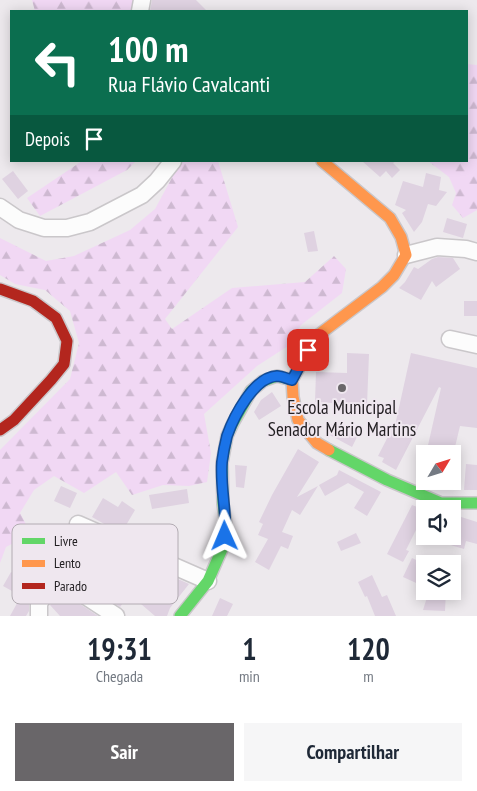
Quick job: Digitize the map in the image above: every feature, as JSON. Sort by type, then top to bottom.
[{"type":"street","points":[[0,207],[19,220],[44,228],[67,228],[90,222],[142,195],[157,181],[172,162]]},
{"type":"street","points":[[323,162],[390,218],[401,237],[406,255]]},
{"type":"street","points":[[477,252],[466,249],[437,247],[406,255],[394,275],[382,287],[317,336],[292,380],[292,398],[298,420],[317,443],[387,480],[441,502],[477,503]]},
{"type":"street","points":[[0,289],[33,301],[56,318],[67,341],[64,364],[14,420],[0,430]]},
{"type":"street","points":[[450,339],[477,345]]},
{"type":"street","points":[[180,616],[208,581],[223,547],[226,525],[223,504],[222,463],[227,436],[251,392],[263,380],[277,376],[292,380]]},
{"type":"street","points":[[178,568],[208,581]]},
{"type":"street","points":[[98,604],[116,616]]},
{"type":"green space","points":[[32,0],[138,0],[135,10],[35,10]]},
{"type":"green space","points":[[468,64],[477,65],[477,210],[463,218],[452,205],[456,193],[449,177],[429,162],[468,162]]},
{"type":"green space","points":[[81,162],[135,162],[127,170],[40,216],[27,198]]},
{"type":"green space","points":[[180,162],[218,162],[238,227],[165,319],[172,329],[232,288],[305,282],[334,256],[346,269],[342,293],[301,325],[288,346],[257,366],[204,414],[211,453],[207,482],[189,486],[163,485],[132,495],[116,472],[84,493],[54,476],[34,490],[20,513],[26,524],[12,524],[12,544],[6,547],[0,563],[0,450],[70,379],[79,343],[70,311],[45,290],[15,284],[0,275],[0,238],[46,261],[74,256],[130,230],[155,209]]},
{"type":"building","points":[[152,0],[196,0],[206,10],[150,10]]},
{"type":"building","points":[[363,162],[394,162],[393,163],[400,170],[392,178],[386,171],[380,177]]},
{"type":"building","points":[[13,171],[28,191],[18,199],[2,179]]},
{"type":"building","points":[[426,173],[441,177],[439,190],[447,192],[436,206],[428,204],[422,222],[414,232],[402,213],[406,210],[395,205],[403,181],[423,187]]},
{"type":"building","points":[[447,218],[467,224],[463,238],[443,232]]},
{"type":"building","points":[[314,231],[318,251],[308,252],[304,233]]},
{"type":"building","points":[[438,257],[453,258],[460,269],[436,287],[432,281],[421,300],[399,288],[414,267],[418,269]]},
{"type":"building","points":[[464,301],[477,301],[477,316],[464,316]]},
{"type":"building","name":"Escola Municipal Senador Mário Martins","points":[[347,353],[369,354],[367,405],[315,402],[316,372],[347,373]]},
{"type":"building","points":[[411,353],[477,368],[477,428],[460,426],[455,445],[428,445],[441,388],[439,387],[396,470],[382,462],[384,458],[378,456],[396,421]]},
{"type":"building","points":[[272,392],[281,406],[259,420],[254,412],[261,400]]},
{"type":"building","points":[[331,424],[357,437],[352,447],[326,433]]},
{"type":"building","points":[[298,449],[319,462],[297,497],[318,486],[300,515],[292,510],[282,532],[293,536],[288,549],[281,546],[269,570],[255,562],[268,539],[258,535],[263,524],[259,522]]},
{"type":"building","points":[[466,464],[477,465],[477,490],[464,490]]},
{"type":"building","points":[[235,465],[247,466],[244,488],[236,487]]},
{"type":"building","points":[[339,470],[381,492],[367,516],[354,508],[364,492],[348,483],[325,496],[319,485],[337,475]]},
{"type":"building","points":[[61,486],[77,493],[70,508],[54,501]]},
{"type":"building","points":[[187,489],[189,503],[152,509],[149,495]]},
{"type":"building","points":[[103,498],[118,507],[122,501],[135,510],[127,524],[104,524],[92,517]]},
{"type":"building","points":[[412,505],[416,507],[416,530],[406,550],[409,551],[403,562],[387,554]]},
{"type":"building","points":[[461,517],[477,522],[477,544],[466,541],[464,549],[450,545],[461,545]]},
{"type":"building","points":[[356,533],[361,543],[341,551],[337,542]]},
{"type":"building","points":[[412,558],[416,560],[416,583],[403,577]]},
{"type":"building","points":[[12,573],[12,591],[3,586]]},
{"type":"building","points":[[372,575],[382,597],[387,595],[396,616],[375,616],[367,596],[365,597],[358,582]]},
{"type":"building","points":[[178,579],[189,584],[178,598]]},
{"type":"building","points":[[220,598],[233,604],[227,616],[212,616]]},
{"type":"building","points":[[426,600],[446,600],[445,611],[423,610]]},
{"type":"building","points":[[17,604],[29,604],[29,611],[26,616],[10,616]]},
{"type":"building","points":[[80,604],[98,616],[60,616],[50,605]]},
{"type":"building","points":[[141,604],[173,604],[167,616],[155,616]]},
{"type":"traffic: fast","points":[[180,616],[208,581],[223,547],[226,525],[223,504],[222,463],[227,436],[233,423],[251,391],[263,381],[277,376],[292,380]]},
{"type":"traffic: fast","points":[[329,450],[387,480],[441,503],[477,503]]},
{"type":"traffic: slow","points":[[323,162],[390,218],[401,237],[406,255],[394,275],[382,287],[317,336],[292,380],[293,397],[298,420],[317,443],[329,450]]},
{"type":"traffic: jam","points":[[0,289],[33,301],[56,318],[67,341],[64,364],[14,420],[0,430]]},
{"type":"place","name":"Escola Municipal Senador Mário Martins","points":[[342,388]]},
{"type":"route","points":[[225,536],[222,463],[227,436],[251,392],[263,380],[277,376],[292,380],[308,350]]}]
